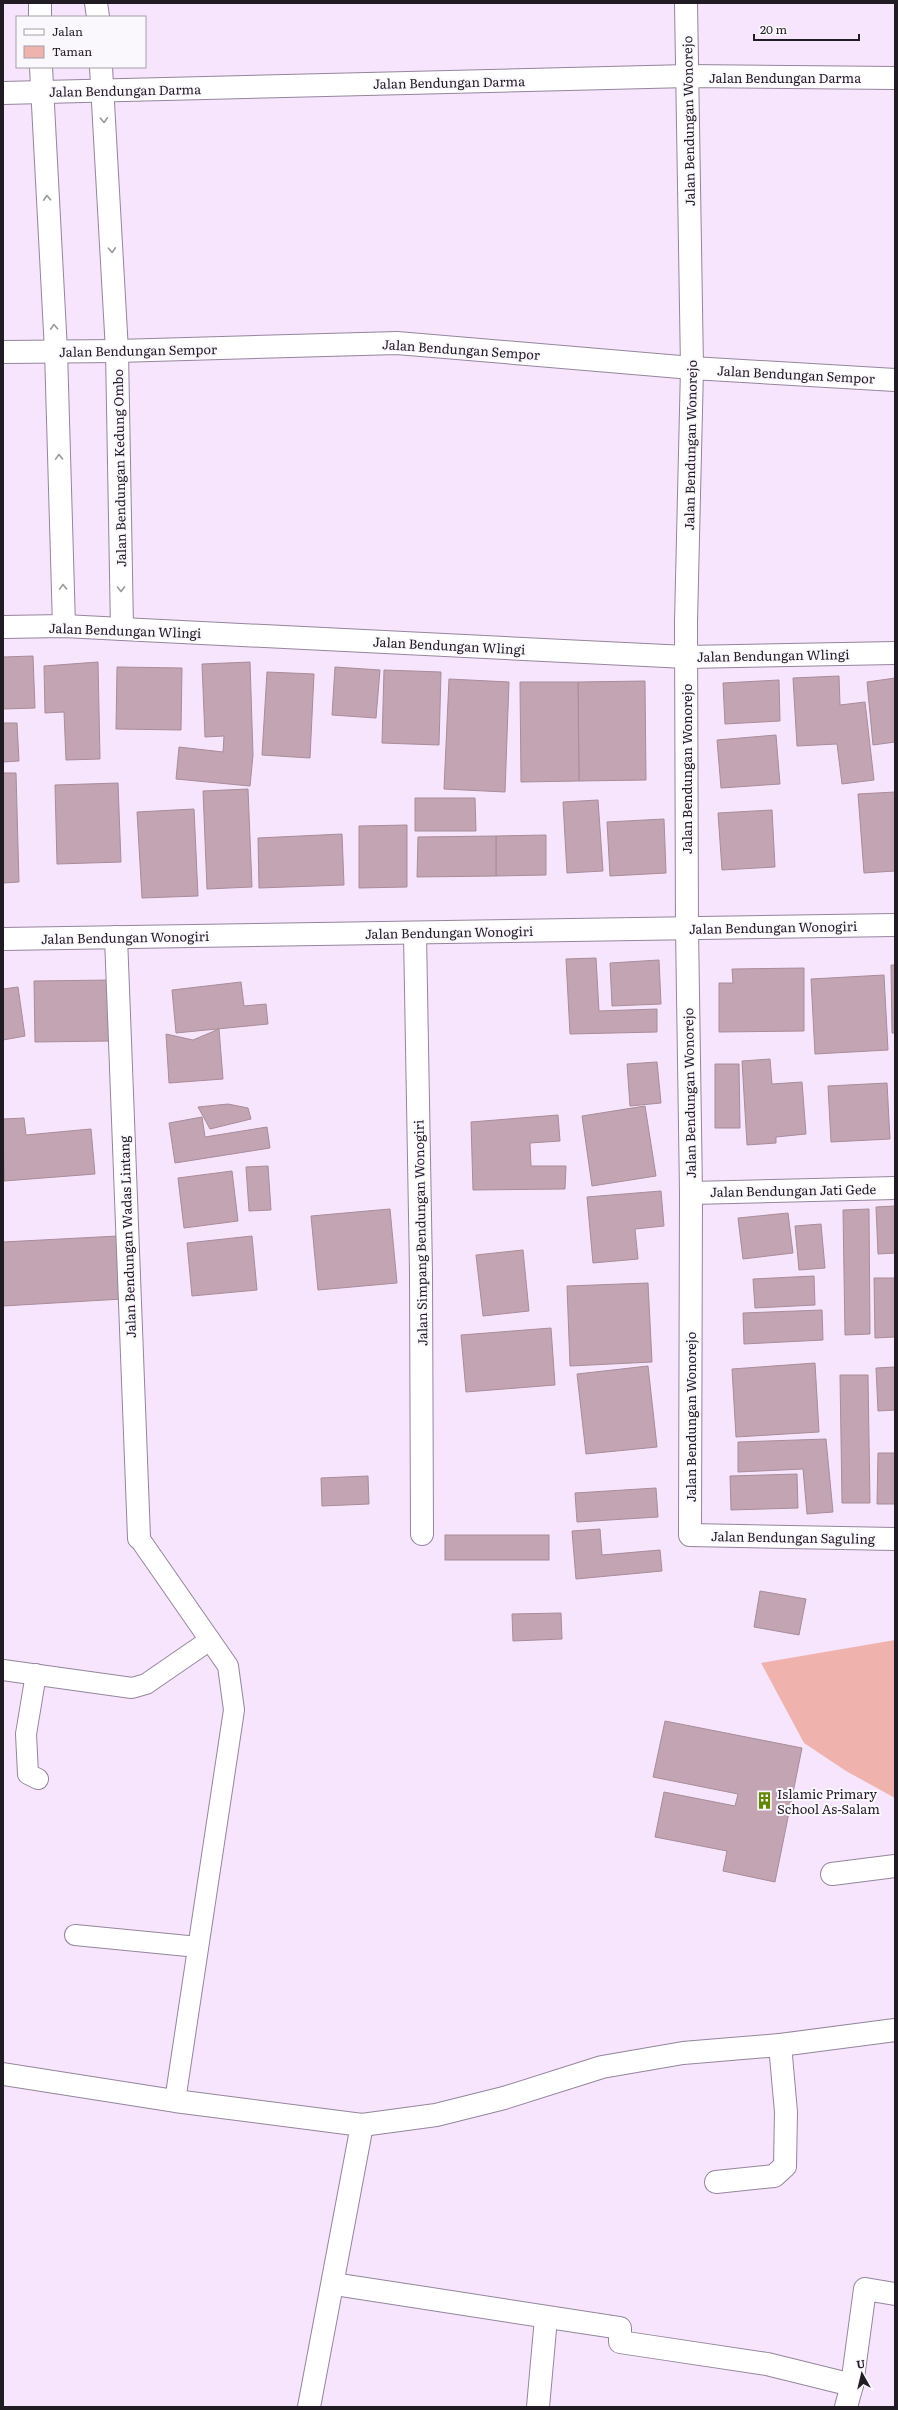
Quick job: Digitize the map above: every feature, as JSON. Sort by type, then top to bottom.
[{"type":"street","points":[[40,3],[40,16]]},
{"type":"street","points":[[96,3],[98,16]]},
{"type":"street","name":"Jalan Bendungan Wonorejo","points":[[686,3],[692,368],[686,657],[686,928],[691,1193],[690,1535]]},
{"type":"street","points":[[41,68],[56,351],[64,626]]},
{"type":"street","name":"Jalan Bendungan Kedung Ombo","points":[[101,68],[118,351],[122,629]]},
{"type":"street","name":"Jalan Bendungan Darma","points":[[3,93],[688,76],[895,78]]},
{"type":"street","name":"Jalan Bendungan Sempor","points":[[3,352],[118,351],[397,343],[692,368],[895,380]]},
{"type":"street","name":"Jalan Bendungan Wlingi","points":[[3,627],[64,626],[686,657],[895,653]]},
{"type":"street","name":"Jalan Bendungan Wonogiri","points":[[3,938],[895,925]]},
{"type":"street","name":"Jalan Simpang Bendungan Wonogiri","points":[[415,933],[421,1272],[422,1534]]},
{"type":"street","name":"Jalan Bendungan Wadas Lintang","points":[[116,936],[139,1538]]},
{"type":"street","name":"Jalan Bendungan Jati Gede","points":[[691,1193],[895,1188]]},
{"type":"street","name":"Jalan Bendungan Saguling","points":[[690,1535],[895,1539]]},
{"type":"street","points":[[832,1874],[895,1866]]},
{"type":"street","points":[[3,2074],[175,2101],[362,2125],[436,2115],[504,2098],[602,2067],[683,2053],[780,2045],[895,2030]]},
{"type":"street","points":[[716,2182],[774,2176],[785,2166],[786,2112],[780,2045]]},
{"type":"street","points":[[309,2407],[334,2284],[362,2125]]},
{"type":"street","points":[[334,2284],[546,2318],[620,2328],[620,2342],[767,2364],[852,2385]]},
{"type":"street","points":[[846,2407],[852,2385],[865,2289],[895,2294]]},
{"type":"street","points":[[538,2407],[546,2318]]},
{"type":"lane","points":[[139,1538],[228,1666],[234,1710],[175,2101]]},
{"type":"lane","points":[[3,1670],[132,1688],[146,1684],[210,1640]]},
{"type":"lane","points":[[36,1674],[26,1734],[28,1774],[38,1779]]},
{"type":"lane","points":[[75,1935],[198,1947]]},
{"type":"green space","points":[[895,1640],[895,1798],[846,1771],[804,1743],[761,1663]]},
{"type":"building","points":[[33,656],[35,708],[3,709],[3,657]]},
{"type":"building","points":[[98,662],[100,759],[66,760],[64,712],[45,713],[44,666]]},
{"type":"building","points":[[250,662],[253,755],[250,786],[176,779],[179,747],[223,752],[224,736],[205,737],[202,664]]},
{"type":"building","points":[[117,667],[182,668],[181,730],[116,729]]},
{"type":"building","points":[[335,667],[380,670],[376,718],[332,715]]},
{"type":"building","points":[[384,670],[441,672],[439,745],[382,743]]},
{"type":"building","points":[[267,672],[314,674],[310,758],[262,755]]},
{"type":"building","points":[[839,676],[840,705],[865,702],[874,780],[842,784],[837,744],[797,746],[793,678]]},
{"type":"building","points":[[895,678],[895,742],[873,745],[867,682]]},
{"type":"building","points":[[449,679],[509,682],[505,792],[444,789]]},
{"type":"building","points":[[779,680],[780,721],[725,724],[723,683]]},
{"type":"building","points":[[645,681],[646,780],[579,781],[578,682]]},
{"type":"building","points":[[520,682],[578,682],[579,781],[521,782]]},
{"type":"building","points":[[3,723],[17,723],[19,761],[3,762]]},
{"type":"building","points":[[776,735],[780,784],[721,788],[717,740]]},
{"type":"building","points":[[3,773],[16,773],[19,882],[3,883]]},
{"type":"building","points":[[118,783],[121,862],[57,864],[55,785]]},
{"type":"building","points":[[248,789],[252,887],[207,889],[203,791]]},
{"type":"building","points":[[895,792],[895,871],[864,873],[858,794]]},
{"type":"building","points":[[415,798],[475,798],[476,831],[415,831]]},
{"type":"building","points":[[598,800],[603,871],[567,873],[563,802]]},
{"type":"building","points":[[194,809],[198,896],[142,898],[137,812]]},
{"type":"building","points":[[772,810],[775,867],[722,870],[718,813]]},
{"type":"building","points":[[664,819],[666,873],[610,876],[607,822]]},
{"type":"building","points":[[407,825],[407,887],[359,888],[359,826]]},
{"type":"building","points":[[342,834],[344,885],[259,888],[258,838]]},
{"type":"building","points":[[546,835],[546,875],[496,876],[496,836]]},
{"type":"building","points":[[496,836],[496,876],[417,877],[418,837]]},
{"type":"building","points":[[596,958],[599,1011],[657,1009],[657,1032],[570,1034],[566,959]]},
{"type":"building","points":[[659,960],[661,1004],[612,1006],[610,963]]},
{"type":"building","points":[[891,965],[895,965],[895,1033],[892,1033]]},
{"type":"building","points":[[804,968],[804,1031],[719,1032],[719,983],[733,983],[732,969]]},
{"type":"building","points":[[884,975],[888,1050],[815,1054],[811,979]]},
{"type":"building","points":[[111,980],[111,1041],[35,1042],[34,981]]},
{"type":"building","points":[[241,982],[244,1006],[266,1004],[268,1024],[176,1033],[172,990]]},
{"type":"building","points":[[18,987],[25,1036],[3,1040],[3,989]]},
{"type":"building","points":[[219,1029],[223,1079],[169,1083],[166,1034],[193,1040]]},
{"type":"building","points":[[770,1059],[772,1084],[802,1082],[806,1134],[776,1137],[776,1143],[747,1145],[742,1061]]},
{"type":"building","points":[[657,1062],[661,1103],[630,1106],[627,1064]]},
{"type":"building","points":[[715,1064],[739,1064],[740,1128],[715,1128]]},
{"type":"building","points":[[887,1083],[890,1139],[831,1142],[828,1086]]},
{"type":"building","points":[[228,1104],[248,1108],[251,1119],[210,1129],[198,1107]]},
{"type":"building","points":[[645,1106],[656,1176],[592,1186],[582,1116]]},
{"type":"building","points":[[558,1115],[560,1141],[530,1143],[531,1166],[566,1166],[565,1189],[473,1190],[471,1122]]},
{"type":"building","points":[[202,1117],[205,1137],[267,1127],[270,1148],[175,1163],[169,1123]]},
{"type":"building","points":[[24,1118],[26,1135],[91,1129],[95,1174],[4,1181],[3,1119]]},
{"type":"building","points":[[268,1166],[271,1210],[249,1211],[246,1167]]},
{"type":"building","points":[[232,1171],[238,1221],[184,1228],[178,1178]]},
{"type":"building","points":[[661,1191],[664,1226],[635,1229],[638,1259],[593,1263],[587,1197]]},
{"type":"building","points":[[895,1206],[895,1253],[878,1254],[876,1207]]},
{"type":"building","points":[[390,1209],[397,1283],[318,1290],[311,1216]]},
{"type":"building","points":[[869,1209],[870,1334],[845,1335],[843,1210]]},
{"type":"building","points":[[788,1213],[793,1253],[743,1259],[738,1218]]},
{"type":"building","points":[[821,1224],[825,1268],[799,1270],[795,1226]]},
{"type":"building","points":[[118,1236],[122,1299],[3,1306],[3,1242]]},
{"type":"building","points":[[252,1236],[257,1290],[192,1296],[187,1243]]},
{"type":"building","points":[[523,1250],[529,1311],[483,1316],[476,1255]]},
{"type":"building","points":[[814,1276],[815,1305],[755,1308],[753,1279]]},
{"type":"building","points":[[874,1278],[895,1278],[895,1337],[875,1338]]},
{"type":"building","points":[[648,1283],[652,1362],[570,1366],[567,1286]]},
{"type":"building","points":[[822,1310],[823,1340],[744,1344],[743,1313]]},
{"type":"building","points":[[551,1328],[555,1385],[466,1392],[461,1335]]},
{"type":"building","points":[[815,1363],[819,1432],[736,1437],[732,1369]]},
{"type":"building","points":[[648,1366],[657,1447],[586,1454],[577,1374]]},
{"type":"building","points":[[895,1367],[895,1410],[878,1411],[876,1368]]},
{"type":"building","points":[[840,1375],[868,1375],[870,1503],[842,1503]]},
{"type":"building","points":[[826,1439],[833,1512],[807,1514],[803,1469],[738,1472],[738,1442]]},
{"type":"building","points":[[878,1453],[895,1453],[895,1504],[877,1504]]},
{"type":"building","points":[[797,1474],[798,1508],[731,1510],[730,1476]]},
{"type":"building","points":[[368,1476],[369,1504],[322,1506],[321,1478]]},
{"type":"building","points":[[656,1488],[658,1517],[577,1522],[575,1493]]},
{"type":"building","points":[[600,1529],[602,1555],[660,1550],[662,1571],[576,1579],[572,1531]]},
{"type":"building","points":[[445,1535],[549,1535],[549,1560],[445,1560]]},
{"type":"building","points":[[760,1591],[806,1599],[799,1635],[754,1627]]},
{"type":"building","points":[[561,1613],[562,1639],[513,1641],[512,1614]]},
{"type":"building","name":"Islamic Primary School As-Salam","points":[[665,1721],[802,1748],[775,1882],[723,1871],[727,1851],[655,1837],[664,1792],[735,1806],[738,1794],[653,1777]]},
{"type":"place","name":"Islamic Primary School As-Salam","points":[[764,1800]]}]
